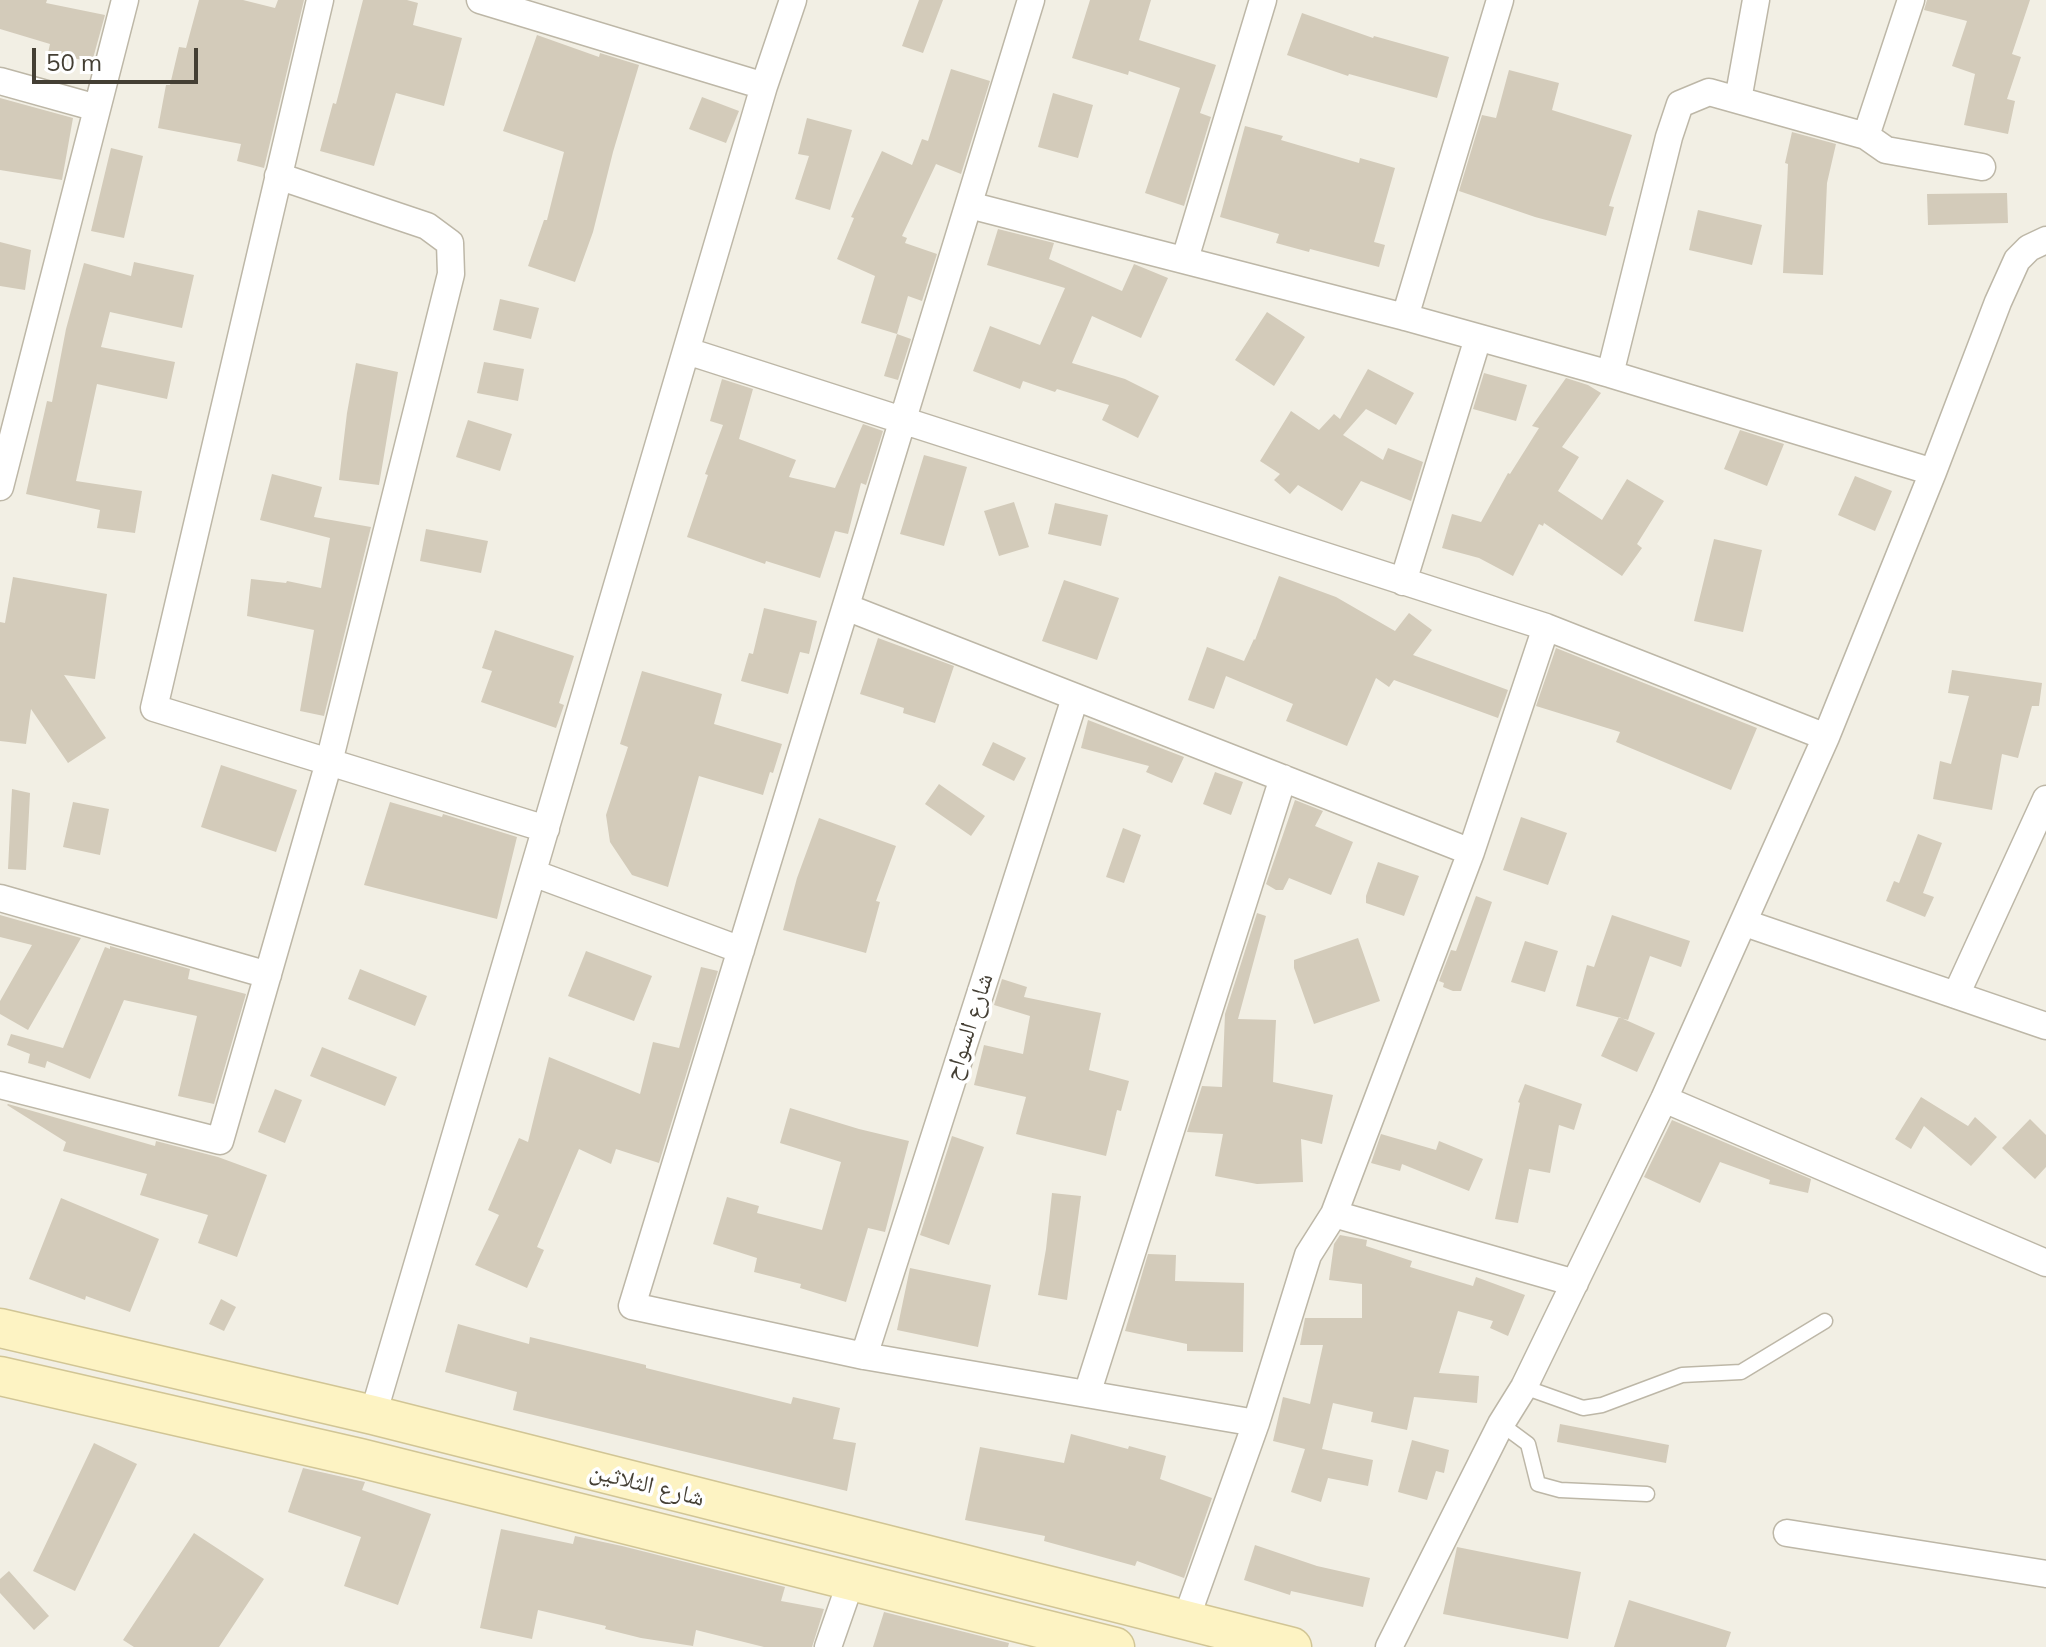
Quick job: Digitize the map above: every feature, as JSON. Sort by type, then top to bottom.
[{"type":"street","points":[[0,487],[125,0]]},
{"type":"street","points":[[320,0],[154,708],[546,829]]},
{"type":"street","points":[[480,0],[548,10],[764,86]]},
{"type":"street","points":[[360,1458],[764,86],[793,0]]},
{"type":"street","points":[[1031,0],[632,1306],[864,1356],[1256,1423]]},
{"type":"street","points":[[1185,259],[1263,0]]},
{"type":"street","points":[[1405,317],[1500,0]]},
{"type":"street","points":[[1738,100],[1756,0]]},
{"type":"street","points":[[1866,136],[1911,0]]},
{"type":"street","points":[[0,81],[97,108]]},
{"type":"street","points":[[1610,374],[1680,104],[1709,92],[1866,136],[1886,150],[1982,167]]},
{"type":"street","points":[[0,1085],[220,1141],[329,762],[451,274],[450,243],[427,226],[278,176]]},
{"type":"street","points":[[969,205],[1405,317],[1610,374],[1933,472]]},
{"type":"street","points":[[1389,1647],[1501,1424],[1524,1387],[1664,1099],[1745,923],[1826,737],[2017,260],[2029,248],[2046,240]]},
{"type":"street","points":[[1403,582],[1478,338]]},
{"type":"street","points":[[687,351],[1546,627],[1826,737]]},
{"type":"street","points":[[846,607],[1471,852]]},
{"type":"street","points":[[1185,1622],[1256,1423],[1308,1255],[1334,1214],[1471,852],[1546,627]]},
{"type":"street","name":"شارع السواح","points":[[864,1356],[1075,698]]},
{"type":"street","points":[[1087,1394],[1283,778]]},
{"type":"street","points":[[1956,995],[2046,799]]},
{"type":"street","points":[[533,873],[741,950]]},
{"type":"street","points":[[0,898],[268,975]]},
{"type":"street","points":[[1745,923],[2046,1026]]},
{"type":"street","points":[[1664,1099],[2046,1263]]},
{"type":"street","points":[[1334,1214],[1575,1283]]},
{"type":"street","name":"شارع الثلاثين","points":[[0,1328],[373,1415],[1292,1647]]},
{"type":"street","name":"شارع الثلاثين","points":[[0,1376],[360,1458],[1115,1647]]},
{"type":"street","points":[[1787,1533],[2046,1574]]},
{"type":"street","points":[[828,1647],[851,1581]]},
{"type":"lane","points":[[1524,1387],[1583,1408],[1602,1405],[1667,1378],[1741,1372],[1825,1321]]},
{"type":"lane","points":[[1501,1424],[1528,1444],[1538,1484],[1560,1490],[1647,1494]]},
{"type":"building","points":[[0,0],[47,0],[46,3],[105,15],[92,62],[48,53],[50,44],[0,29]]},
{"type":"building","points":[[199,0],[243,0],[275,8],[278,0],[304,0],[264,168],[237,161],[241,144],[158,128],[166,85],[170,85],[179,47],[186,48]]},
{"type":"building","points":[[363,0],[418,3],[413,25],[462,38],[444,106],[396,93],[374,166],[320,151],[333,103],[336,104]]},
{"type":"building","points":[[919,0],[943,0],[923,53],[902,46]]},
{"type":"building","points":[[1090,0],[1151,0],[1139,40],[1216,65],[1200,113],[1211,117],[1184,206],[1145,193],[1180,88],[1129,71],[1128,75],[1072,58]]},
{"type":"building","points":[[1927,0],[2030,0],[2012,54],[2021,57],[2007,99],[2015,101],[2008,134],[1964,125],[1975,74],[1952,66],[1967,21],[1924,10]]},
{"type":"building","points":[[1302,13],[1373,38],[1449,57],[1437,98],[1348,76],[1287,55]]},
{"type":"building","points":[[537,35],[599,57],[600,53],[639,65],[593,232],[575,282],[528,266],[544,220],[547,220],[564,152],[503,131]]},
{"type":"building","points":[[951,69],[990,81],[961,174],[936,164],[902,236],[907,238],[905,243],[937,254],[922,301],[908,296],[897,334],[861,323],[875,276],[837,259],[854,218],[851,217],[882,151],[912,165],[922,139],[928,141]]},
{"type":"building","points":[[1509,70],[1559,83],[1552,110],[1632,135],[1609,206],[1614,207],[1606,236],[1535,217],[1459,191],[1482,115],[1496,118]]},
{"type":"building","points":[[1053,93],[1093,105],[1078,158],[1038,147]]},
{"type":"building","points":[[702,97],[739,111],[726,143],[689,129]]},
{"type":"building","points":[[0,98],[73,118],[62,180],[0,170]]},
{"type":"building","points":[[807,118],[852,130],[830,210],[795,199],[809,156],[798,154]]},
{"type":"building","points":[[1245,126],[1359,163],[1360,158],[1395,168],[1374,242],[1385,245],[1379,267],[1276,243],[1279,234],[1220,217]]},
{"type":"building","points":[[1792,132],[1836,144],[1827,183],[1823,275],[1783,273],[1788,164],[1785,163]]},
{"type":"building","points":[[111,148],[143,156],[124,238],[91,231]]},
{"type":"building","points":[[2007,193],[2008,223],[1928,225],[1927,194]]},
{"type":"building","points":[[1698,210],[1762,225],[1752,265],[1689,250]]},
{"type":"building","points":[[998,229],[1054,243],[1049,259],[1122,291],[1134,264],[1168,278],[1141,338],[1092,316],[1072,363],[1125,379],[1159,396],[1138,438],[1102,420],[1109,405],[1023,381],[1020,389],[973,371],[990,326],[1040,345],[1065,288],[987,265]]},
{"type":"building","points":[[0,242],[31,250],[25,290],[0,286]]},
{"type":"building","points":[[134,262],[194,275],[182,328],[110,312],[101,347],[175,362],[167,399],[97,384],[76,481],[142,491],[135,533],[97,528],[100,510],[26,494],[47,401],[52,402],[66,329],[84,263],[131,276]]},
{"type":"building","points":[[500,299],[539,308],[531,339],[493,330]]},
{"type":"building","points":[[1267,312],[1305,337],[1274,386],[1235,360]]},
{"type":"building","points":[[897,334],[911,339],[898,380],[884,376]]},
{"type":"building","points":[[484,362],[524,369],[518,401],[477,393]]},
{"type":"building","points":[[356,363],[398,372],[379,485],[339,480]]},
{"type":"building","points":[[1368,369],[1414,393],[1396,425],[1366,409],[1343,435],[1383,460],[1388,448],[1423,462],[1411,501],[1361,481],[1342,511],[1298,485],[1290,494],[1274,480],[1280,474],[1260,461],[1291,411],[1319,430],[1334,414],[1340,419]]},
{"type":"building","points":[[1484,373],[1527,385],[1516,421],[1473,409]]},
{"type":"building","points":[[1566,378],[1601,393],[1562,447],[1579,457],[1558,491],[1602,520],[1627,479],[1664,501],[1637,544],[1642,548],[1622,576],[1544,523],[1543,526],[1539,524],[1513,576],[1479,558],[1442,548],[1452,514],[1481,522],[1508,473],[1539,428],[1532,426]]},
{"type":"building","points":[[722,379],[753,389],[739,439],[796,460],[789,477],[835,488],[863,424],[883,431],[866,485],[861,483],[848,534],[835,531],[820,578],[766,561],[765,564],[687,537],[723,425],[710,421]]},
{"type":"building","points":[[468,420],[512,434],[500,471],[456,457]]},
{"type":"building","points":[[1740,430],[1784,444],[1767,486],[1724,469]]},
{"type":"building","points":[[924,455],[967,467],[944,546],[900,534]]},
{"type":"building","points":[[272,474],[322,487],[314,517],[371,527],[324,716],[300,711],[314,630],[247,616],[251,579],[287,581],[321,588],[330,538],[260,520]]},
{"type":"building","points":[[1855,476],[1892,491],[1875,531],[1838,515]]},
{"type":"building","points":[[1014,502],[1029,547],[999,556],[984,511]]},
{"type":"building","points":[[1055,503],[1108,515],[1101,546],[1048,534]]},
{"type":"building","points":[[426,529],[488,541],[481,573],[420,561]]},
{"type":"building","points":[[1714,539],[1762,550],[1743,632],[1694,621]]},
{"type":"building","points":[[1279,576],[1336,597],[1395,631],[1409,613],[1432,630],[1413,655],[1508,690],[1498,718],[1394,680],[1389,687],[1376,678],[1347,746],[1286,721],[1293,704],[1226,676],[1214,709],[1188,700],[1207,647],[1244,661]]},
{"type":"building","points":[[13,577],[107,594],[95,679],[64,675],[106,738],[68,763],[31,709],[26,744],[0,741],[0,622],[5,623]]},
{"type":"building","points":[[1064,580],[1119,598],[1097,660],[1042,641]]},
{"type":"building","points":[[764,608],[817,621],[809,654],[800,652],[788,694],[741,681],[749,653],[753,654]]},
{"type":"building","points":[[495,630],[574,656],[559,703],[564,705],[556,728],[481,702],[492,671],[482,668]]},
{"type":"building","points":[[878,638],[954,666],[935,723],[903,713],[904,708],[860,694]]},
{"type":"building","points":[[1556,648],[1757,728],[1731,790],[1616,742],[1620,732],[1536,706]]},
{"type":"building","points":[[1952,670],[2042,683],[2039,706],[2032,706],[2018,758],[2002,754],[1992,810],[1933,799],[1940,761],[1951,764],[1969,696],[1948,693]]},
{"type":"building","points":[[642,671],[722,694],[714,724],[782,744],[763,795],[699,776],[668,887],[632,875],[610,842],[606,815],[628,747],[620,744]]},
{"type":"building","points":[[1088,720],[1184,757],[1172,783],[1146,772],[1149,766],[1081,748]]},
{"type":"building","points":[[993,742],[1026,758],[1014,781],[982,765]]},
{"type":"building","points":[[221,765],[297,790],[276,852],[201,827]]},
{"type":"building","points":[[1215,772],[1243,782],[1231,815],[1203,804]]},
{"type":"building","points":[[939,784],[985,816],[971,836],[925,804]]},
{"type":"building","points":[[12,789],[30,793],[26,870],[8,869]]},
{"type":"building","points":[[1295,800],[1323,811],[1315,826],[1353,842],[1331,895],[1289,878],[1283,890],[1266,884]]},
{"type":"building","points":[[73,802],[109,809],[100,855],[63,847]]},
{"type":"building","points":[[390,802],[442,817],[443,814],[517,837],[497,919],[364,885]]},
{"type":"building","points":[[1521,817],[1567,833],[1548,885],[1503,870]]},
{"type":"building","points":[[819,818],[896,846],[876,901],[880,902],[866,953],[783,930],[797,878]]},
{"type":"building","points":[[1123,828],[1141,835],[1124,883],[1106,877]]},
{"type":"building","points":[[1918,834],[1942,843],[1923,893],[1934,897],[1925,917],[1886,901],[1894,881],[1899,883]]},
{"type":"building","points":[[1378,862],[1419,876],[1404,916],[1366,903]]},
{"type":"building","points":[[1476,896],[1492,902],[1461,991],[1453,991],[1443,987],[1444,983],[1439,981],[1451,950],[1456,951]]},
{"type":"building","points":[[1257,913],[1266,916],[1238,1019],[1276,1020],[1273,1082],[1333,1095],[1322,1144],[1301,1139],[1303,1182],[1257,1184],[1215,1176],[1223,1134],[1187,1132],[1202,1086],[1222,1087],[1225,1014]]},
{"type":"building","points":[[0,915],[81,938],[28,1030],[0,1014],[0,1001],[32,945],[0,937]]},
{"type":"building","points":[[1612,915],[1690,941],[1681,967],[1650,956],[1628,1020],[1576,1006],[1587,965],[1594,967]]},
{"type":"building","points":[[1358,938],[1380,1001],[1314,1024],[1294,960]]},
{"type":"building","points":[[1525,941],[1558,951],[1545,992],[1511,982]]},
{"type":"building","points":[[110,946],[190,969],[188,979],[246,994],[214,1104],[178,1096],[197,1016],[124,1000],[90,1079],[47,1061],[45,1068],[28,1063],[30,1054],[7,1045],[11,1034],[63,1048],[105,947],[110,949]]},
{"type":"building","points":[[586,951],[652,976],[634,1021],[568,996]]},
{"type":"building","points":[[701,967],[718,971],[659,1163],[616,1149],[611,1164],[579,1149],[537,1247],[544,1250],[527,1288],[475,1265],[499,1215],[488,1210],[519,1138],[528,1142],[549,1057],[640,1094],[653,1042],[679,1048]]},
{"type":"building","points":[[360,969],[427,996],[415,1026],[348,999]]},
{"type":"building","points":[[1002,979],[1027,987],[1024,997],[1101,1013],[1089,1070],[1129,1081],[1121,1111],[1117,1110],[1106,1156],[1016,1134],[1026,1097],[974,1085],[984,1045],[1023,1054],[1030,1016],[994,1005]]},
{"type":"building","points":[[1619,1017],[1655,1033],[1637,1072],[1601,1056]]},
{"type":"building","points":[[322,1047],[397,1077],[385,1106],[310,1076]]},
{"type":"building","points":[[1525,1084],[1582,1104],[1574,1130],[1559,1125],[1550,1173],[1529,1169],[1518,1223],[1495,1219],[1518,1102]]},
{"type":"building","points":[[275,1089],[302,1100],[285,1143],[258,1132]]},
{"type":"building","points":[[1921,1097],[1968,1126],[1975,1117],[1997,1137],[1971,1166],[1924,1126],[1911,1149],[1895,1139]]},
{"type":"building","points":[[8,1104],[155,1146],[156,1141],[218,1157],[267,1175],[237,1257],[198,1243],[208,1215],[140,1195],[147,1174],[63,1151],[66,1142]]},
{"type":"building","points":[[790,1108],[909,1141],[885,1232],[868,1228],[846,1302],[800,1288],[801,1284],[754,1272],[757,1258],[713,1244],[727,1197],[759,1206],[757,1213],[822,1230],[841,1162],[780,1143]]},
{"type":"building","points":[[2030,1119],[2046,1135],[2046,1167],[2035,1179],[2002,1148]]},
{"type":"building","points":[[1672,1120],[1811,1179],[1808,1193],[1769,1184],[1770,1180],[1720,1162],[1700,1203],[1644,1177]]},
{"type":"building","points":[[1381,1134],[1436,1150],[1439,1141],[1483,1159],[1469,1191],[1402,1164],[1400,1171],[1371,1163]]},
{"type":"building","points":[[952,1136],[984,1147],[949,1245],[920,1235]]},
{"type":"building","points":[[1052,1193],[1081,1196],[1067,1300],[1038,1295]]},
{"type":"building","points":[[61,1198],[159,1239],[130,1312],[86,1296],[85,1300],[29,1279]]},
{"type":"building","points":[[1340,1235],[1367,1240],[1366,1246],[1412,1261],[1410,1267],[1473,1286],[1476,1277],[1525,1295],[1508,1336],[1490,1328],[1493,1321],[1458,1311],[1439,1373],[1479,1376],[1477,1403],[1414,1397],[1407,1430],[1371,1422],[1373,1412],[1333,1403],[1322,1449],[1373,1460],[1368,1486],[1328,1478],[1321,1502],[1291,1492],[1305,1449],[1273,1441],[1283,1397],[1310,1404],[1323,1345],[1300,1345],[1305,1318],[1362,1318],[1362,1284],[1329,1280],[1334,1244]]},
{"type":"building","points":[[1148,1254],[1176,1255],[1175,1281],[1244,1283],[1243,1352],[1187,1351],[1187,1344],[1125,1331]]},
{"type":"building","points":[[910,1268],[991,1285],[978,1347],[897,1330]]},
{"type":"building","points":[[221,1299],[236,1307],[224,1331],[209,1324]]},
{"type":"building","points":[[458,1324],[529,1344],[530,1337],[791,1404],[793,1397],[840,1408],[833,1439],[856,1443],[847,1491],[513,1410],[517,1392],[445,1372]]},
{"type":"building","points":[[1560,1424],[1669,1445],[1666,1463],[1557,1442]]},
{"type":"building","points":[[1071,1434],[1166,1456],[1160,1479],[1212,1498],[1184,1578],[1137,1561],[1135,1566],[1044,1541],[1045,1536],[965,1520],[980,1447],[1064,1463]]},
{"type":"building","points":[[1412,1440],[1449,1450],[1444,1473],[1436,1471],[1427,1500],[1398,1492]]},
{"type":"building","points":[[94,1443],[137,1464],[75,1591],[33,1571]]},
{"type":"building","points":[[303,1468],[365,1482],[362,1490],[431,1514],[398,1605],[344,1586],[361,1537],[288,1512]]},
{"type":"building","points":[[501,1529],[573,1544],[575,1536],[622,1546],[785,1587],[781,1601],[824,1609],[812,1647],[764,1647],[696,1630],[693,1646],[641,1638],[538,1610],[532,1639],[480,1628]]},
{"type":"building","points":[[194,1533],[264,1579],[219,1647],[134,1647],[123,1640]]},
{"type":"building","points":[[1255,1545],[1317,1566],[1370,1578],[1363,1607],[1291,1591],[1290,1595],[1244,1580]]},
{"type":"building","points":[[1457,1547],[1581,1572],[1568,1639],[1443,1614]]},
{"type":"building","points":[[9,1571],[49,1616],[34,1630],[0,1593],[0,1579]]},
{"type":"building","points":[[1629,1600],[1731,1632],[1726,1647],[1614,1647]]},
{"type":"building","points":[[884,1612],[1009,1643],[1008,1647],[873,1647]]}]
